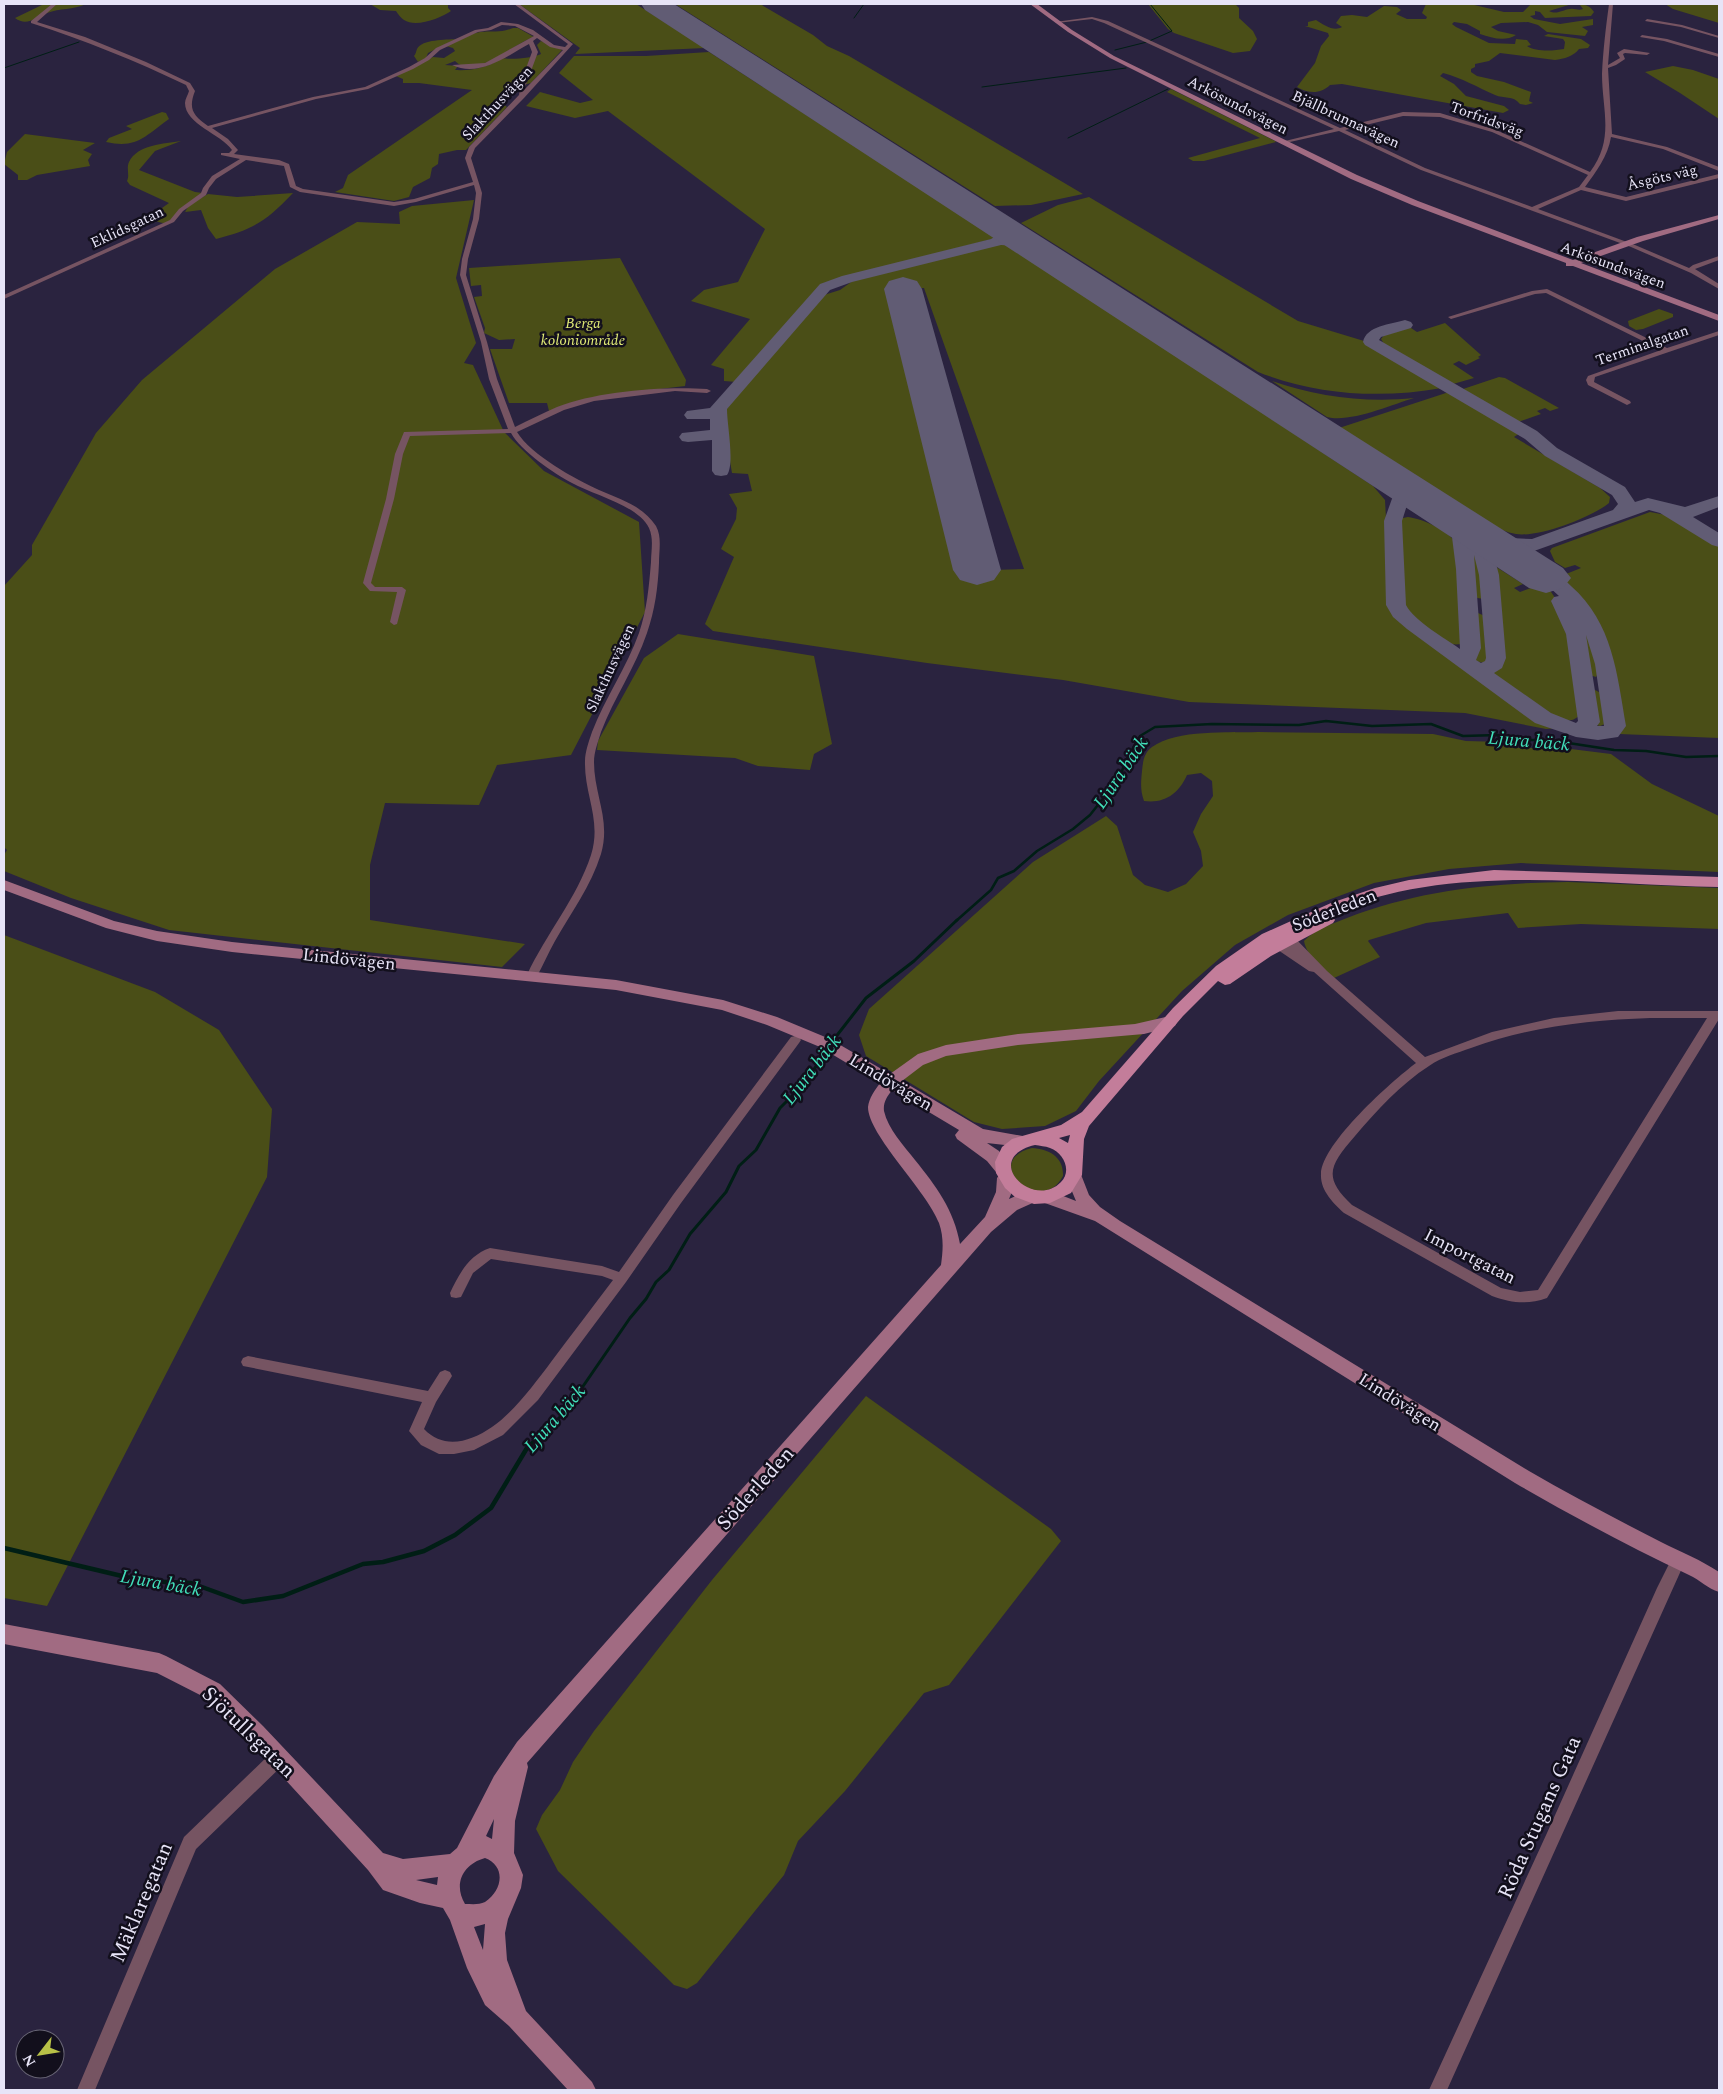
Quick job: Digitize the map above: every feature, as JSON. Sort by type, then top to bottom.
[{"type":"main road","name":"Arkösundsvägen","points":[[1033,4],[1112,57],[1354,177],[1648,292],[1719,322]]},
{"type":"main road","points":[[1571,263],[1626,244],[1719,217]]},
{"type":"main road","name":"Arkösundsvägen","points":[[1571,263],[1719,318]]},
{"type":"main road","name":"Söderleden","points":[[1074,1170],[1078,1130],[1090,1112],[1194,995],[1221,970],[1244,953],[1382,900],[1461,883],[1549,876],[1719,882]]},
{"type":"main road","name":"Lindövägen","points":[[4,884],[111,925],[157,936],[232,947],[532,975],[616,985],[738,1009],[802,1032],[826,1050],[976,1133],[987,1137],[1029,1140]]},
{"type":"main road","name":"Söderleden","points":[[1159,1036],[1233,974],[1281,939]]},
{"type":"main road","name":"Lindövägen","points":[[702,1002],[748,1019],[795,1040],[826,1050]]},
{"type":"main road","points":[[948,1269],[951,1259],[951,1237],[942,1212],[933,1193],[882,1128],[876,1110],[876,1101],[888,1085],[912,1064],[925,1057],[945,1051],[1000,1041],[1146,1028],[1170,1022]]},
{"type":"main road","name":"Lindövägen","points":[[888,1085],[984,1148],[993,1156],[1004,1172]]},
{"type":"main road","name":"Söderleden","points":[[1029,1140],[1066,1130],[1090,1112]]},
{"type":"main road","points":[[1029,1140],[1048,1140],[1060,1145],[1068,1153],[1074,1170],[1069,1186],[1060,1193],[1048,1197],[1031,1196],[1016,1189],[1004,1172],[1008,1151],[1029,1140]]},
{"type":"main road","name":"Lindövägen","points":[[1074,1170],[1075,1186],[1083,1199],[1109,1222]]},
{"type":"main road","name":"Söderleden","points":[[985,1227],[1004,1192],[1004,1172]]},
{"type":"main road","name":"Söderleden","points":[[460,1859],[501,1783],[524,1749],[985,1227],[1015,1201],[1031,1196]]},
{"type":"main road","name":"Lindövägen","points":[[1048,1197],[1074,1206],[1109,1222],[1565,1502],[1678,1561],[1698,1568],[1719,1572]]},
{"type":"main road","name":"Lindövägen","points":[[1698,1568],[1719,1583]]},
{"type":"main road","name":"Sjötullsgatan","points":[[4,1634],[159,1663],[213,1691],[256,1733],[376,1862],[391,1882],[454,1907]]},
{"type":"main road","name":"Söderleden","points":[[503,1854],[502,1832],[510,1789],[524,1749]]},
{"type":"main road","points":[[376,1862],[403,1870],[460,1859],[475,1849],[485,1847],[495,1849],[503,1854],[509,1863],[512,1875],[511,1883],[493,1927],[494,1960],[517,2018]]},
{"type":"main road","points":[[460,1859],[449,1880],[454,1907],[475,1960],[493,1997],[517,2018],[584,2090]]},
{"type":"main road","points":[[454,1907],[470,1917],[488,1914],[505,1899]]},
{"type":"street","points":[[55,4],[33,22],[83,38],[144,63],[188,84],[192,91],[189,107],[206,128],[233,145],[235,150],[231,156]]},
{"type":"street","points":[[206,128],[315,98],[366,88],[411,68],[427,59],[438,49],[477,31],[489,29],[501,23],[516,25],[531,31],[552,46],[566,49],[571,44],[516,4]]},
{"type":"street","points":[[1533,209],[1581,188],[1603,156],[1609,135],[1605,67],[1611,4]]},
{"type":"street","name":"Bjällbrunnavägen","points":[[1061,22],[1092,18],[1106,22],[1435,174],[1626,244],[1693,272],[1719,287]]},
{"type":"street","points":[[1647,20],[1682,26],[1719,37]]},
{"type":"street","points":[[1642,36],[1665,40],[1719,56]]},
{"type":"street","points":[[455,65],[471,68],[486,66],[537,37]]},
{"type":"street","points":[[522,97],[522,82],[530,70],[535,52],[530,41]]},
{"type":"street","name":"Slakthusvägen","points":[[532,975],[549,939],[592,868],[596,855],[600,836],[600,818],[590,769],[590,753],[604,714],[628,669],[648,618],[656,538],[653,528],[646,518],[633,508],[574,481],[519,441],[513,431],[493,379],[463,275],[465,258],[476,219],[479,194],[468,158],[472,147],[566,49]]},
{"type":"street","points":[[1605,67],[1610,67],[1621,60],[1620,53],[1624,51],[1647,53]]},
{"type":"street","name":"Torfridsväg","points":[[1283,143],[1403,114],[1440,116],[1494,131],[1591,174]]},
{"type":"street","points":[[1609,135],[1644,140],[1719,169]]},
{"type":"street","points":[[223,154],[279,162],[287,166],[293,187],[302,191],[394,204],[404,204],[451,188],[477,183]]},
{"type":"street","name":"Eklidsgatan","points":[[4,297],[172,221],[181,210],[204,194],[205,186],[244,158]]},
{"type":"street","name":"Åsgöts väg","points":[[1581,188],[1612,197],[1626,198],[1719,176]]},
{"type":"street","points":[[1693,272],[1692,269],[1695,266],[1719,258]]},
{"type":"street","points":[[1451,317],[1534,292],[1547,291],[1667,351]]},
{"type":"street","name":"Terminalgatan","points":[[1627,403],[1591,383],[1592,376],[1719,333]]},
{"type":"street","points":[[394,622],[402,590],[372,588],[367,583],[390,499],[398,454],[407,434],[513,431],[561,408],[594,399],[675,390],[707,391]]},
{"type":"street","points":[[1281,939],[1424,1063]]},
{"type":"street","name":"Importgatan","points":[[1647,1014],[1717,1014],[1542,1294],[1530,1298],[1513,1298],[1497,1292],[1348,1210],[1334,1197],[1326,1183],[1325,1171],[1333,1153],[1390,1089],[1424,1063],[1483,1038],[1524,1027],[1577,1018],[1647,1014]]},
{"type":"street","points":[[445,1376],[431,1398],[416,1431],[426,1441],[439,1448],[454,1448],[474,1444],[498,1431],[534,1396],[795,1040]]},
{"type":"street","points":[[456,1293],[466,1271],[479,1259],[490,1254],[602,1271],[622,1278]]},
{"type":"street","points":[[248,1362],[431,1398]]},
{"type":"street","name":"Röda Stugans Gata","points":[[1438,2090],[1678,1561]]},
{"type":"street","name":"Mäklaregatan","points":[[86,2090],[190,1842],[278,1758]]},
{"type":"green space","points":[[44,4],[86,4],[52,11],[24,22],[15,18]]},
{"type":"green space","points":[[370,4],[448,4],[448,8],[451,11],[435,19],[415,23],[404,20],[396,11],[380,10]]},
{"type":"green space","points":[[519,4],[636,4],[705,48],[575,54],[580,48]]},
{"type":"green space","points":[[675,4],[760,4],[813,35],[827,46],[849,56],[1083,194],[1031,205],[995,206]]},
{"type":"green space","points":[[1148,4],[1235,4],[1239,8],[1239,18],[1253,31],[1257,39],[1250,51],[1233,53],[1174,33],[1168,29]]},
{"type":"green space","points":[[1426,4],[1470,4],[1504,12],[1523,12],[1531,4],[1572,4],[1549,11],[1555,13],[1572,9],[1581,10],[1583,9],[1580,5],[1586,5],[1594,12],[1591,16],[1545,18],[1540,12],[1535,11],[1535,15],[1530,16],[1534,19],[1560,24],[1593,19],[1593,25],[1582,27],[1588,31],[1585,36],[1547,32],[1538,25],[1528,22],[1501,23],[1491,27],[1498,31],[1516,35],[1498,39],[1480,34],[1480,31],[1467,24],[1454,22],[1452,24],[1489,43],[1515,44],[1516,39],[1527,40],[1531,45],[1527,46],[1535,49],[1550,51],[1564,49],[1565,42],[1563,39],[1544,36],[1548,34],[1581,39],[1590,45],[1588,48],[1579,49],[1569,57],[1555,60],[1500,53],[1489,61],[1475,64],[1475,67],[1471,69],[1471,72],[1477,76],[1504,82],[1531,92],[1529,101],[1533,103],[1526,105],[1520,104],[1511,98],[1495,95],[1450,75],[1443,73],[1440,76],[1454,84],[1466,96],[1504,106],[1509,110],[1503,113],[1342,84],[1330,85],[1323,90],[1315,92],[1297,87],[1315,63],[1321,46],[1329,36],[1328,33],[1305,26],[1308,26],[1308,22],[1316,20],[1336,29],[1342,27],[1336,23],[1341,16],[1367,17],[1384,6],[1397,7],[1401,10],[1396,14],[1407,19],[1426,19],[1427,17],[1422,13]]},
{"type":"green space","points":[[1665,4],[1719,4],[1719,23],[1673,9]]},
{"type":"green space","points":[[518,28],[534,37],[484,64],[473,67],[463,66],[455,61],[445,65],[458,66],[455,70],[468,70],[486,66],[502,58],[533,57],[541,54],[537,45],[541,41],[562,50],[531,83],[519,86],[518,92],[498,97],[499,101],[507,107],[466,150],[439,154],[438,164],[432,168],[430,178],[413,187],[409,197],[394,201],[335,192],[343,188],[348,175],[472,90],[419,83],[403,83],[403,79],[396,76],[433,57],[444,58],[455,51],[453,48],[446,46],[467,36],[480,32]]},
{"type":"green space","points":[[456,39],[428,53],[426,58],[418,62],[414,56],[417,49],[424,43]]},
{"type":"green space","points":[[709,52],[996,238],[824,283],[741,375],[737,382],[724,381],[724,369],[711,365],[750,319],[691,301],[704,290],[738,282],[765,229],[608,111],[575,118],[526,106],[540,92],[580,103],[593,100],[559,73],[574,56],[646,56]]},
{"type":"green space","points":[[1673,66],[1693,70],[1719,79],[1719,119],[1645,72]]},
{"type":"green space","points":[[1171,89],[1276,142],[1204,161],[1193,161],[1188,158],[1260,138],[1167,92]]},
{"type":"green space","points":[[162,112],[166,113],[169,119],[140,140],[126,144],[106,142],[109,138],[132,129],[126,126]]},
{"type":"green space","points":[[25,134],[95,143],[83,150],[92,154],[88,160],[90,166],[37,175],[27,180],[18,180],[18,175],[4,164],[7,152]]},
{"type":"green space","points":[[181,141],[155,151],[139,170],[195,192],[203,193],[188,204],[171,221],[158,222],[152,219],[153,211],[169,203],[130,185],[127,181],[128,165],[133,156],[145,148]]},
{"type":"green space","points":[[293,193],[275,211],[259,223],[241,232],[216,239],[208,228],[201,210],[185,212],[189,205],[208,194],[237,197]]},
{"type":"green space","points":[[1089,197],[1298,321],[1374,344],[1371,346],[1442,388],[1395,393],[1349,393],[1303,386],[1258,372],[1021,223],[1058,205]]},
{"type":"green space","points":[[474,200],[456,278],[476,343],[464,363],[473,365],[504,432],[544,471],[639,522],[645,612],[571,755],[497,765],[479,805],[385,803],[370,865],[370,920],[525,944],[502,967],[169,930],[71,898],[4,871],[4,855],[7,850],[4,847],[4,586],[32,555],[32,545],[96,433],[142,380],[275,269],[357,222],[400,224],[399,212],[412,206]]},
{"type":"green space","points":[[1004,242],[1373,486],[1385,500],[1388,556],[1387,592],[1398,617],[1537,718],[1558,728],[1546,729],[1465,713],[1189,702],[1063,680],[927,663],[713,631],[705,624],[734,557],[721,549],[736,519],[737,508],[729,494],[752,491],[748,474],[732,473],[723,420],[726,407],[824,295],[840,290],[854,280]],"holes":[[[924,288],[1024,569],[958,571],[888,290]]]},
{"type":"green space","name":"Berga koloniområde","points":[[620,258],[686,380],[685,386],[626,393],[549,411],[547,403],[509,403],[490,349],[512,349],[515,339],[499,340],[484,333],[485,328],[474,297],[482,296],[481,285],[471,286],[469,268]]},
{"type":"green space","points":[[1659,309],[1673,314],[1673,317],[1643,329],[1636,330],[1629,326],[1628,321]]},
{"type":"green space","points":[[1445,323],[1481,355],[1478,357],[1480,358],[1466,365],[1459,361],[1453,364],[1474,378],[1453,384],[1384,344],[1381,339],[1386,333],[1408,326],[1417,332]]},
{"type":"green space","points":[[1499,377],[1505,378],[1559,408],[1550,411],[1545,408],[1537,411],[1541,414],[1518,422],[1463,389]]},
{"type":"green space","points":[[1272,381],[1324,395],[1378,400],[1414,398],[1347,418],[1327,417]]},
{"type":"green space","points":[[1449,392],[1520,433],[1514,437],[1600,488],[1610,497],[1609,503],[1578,520],[1551,530],[1526,534],[1507,532],[1482,520],[1339,428]]},
{"type":"green space","points":[[1650,512],[1666,515],[1719,546],[1719,738],[1619,734],[1615,726],[1602,633],[1575,595],[1556,578],[1581,568],[1575,565],[1565,568],[1555,562],[1550,551],[1552,548]]},
{"type":"green space","points":[[1408,517],[1435,526],[1456,543],[1464,605],[1465,644],[1446,642],[1417,621],[1401,605],[1398,519]]},
{"type":"green space","points":[[1465,551],[1476,557],[1482,569],[1485,597],[1483,599],[1473,597]]},
{"type":"green space","points":[[1490,563],[1523,584],[1514,588],[1520,592],[1544,583],[1562,612],[1571,645],[1582,713],[1573,720],[1564,720],[1556,717],[1488,670],[1500,664],[1501,655]]},
{"type":"green space","points":[[1559,588],[1583,617],[1592,634],[1599,671],[1596,677],[1586,674],[1576,623],[1570,607]]},
{"type":"green space","points":[[1478,613],[1487,617],[1490,626],[1491,656],[1484,663],[1475,661],[1474,617]]},
{"type":"green space","points":[[678,634],[814,656],[832,744],[814,754],[810,770],[758,766],[735,758],[597,750],[598,741],[644,658]]},
{"type":"green space","points":[[1595,690],[1603,694],[1607,719],[1605,724],[1600,726],[1593,724],[1588,696]]},
{"type":"green space","points":[[1218,732],[1433,734],[1466,741],[1503,742],[1519,748],[1563,748],[1611,754],[1652,784],[1719,816],[1719,872],[1521,863],[1449,869],[1374,883],[1288,915],[1235,945],[1182,991],[1099,1081],[1076,1111],[1045,1126],[1002,1129],[974,1122],[866,1056],[859,1035],[869,1009],[1033,862],[1106,816],[1117,826],[1133,875],[1145,885],[1168,892],[1186,884],[1203,866],[1201,851],[1193,832],[1201,814],[1213,796],[1212,781],[1201,773],[1187,775],[1180,787],[1170,796],[1158,801],[1144,801],[1141,782],[1146,755],[1152,747],[1175,737]]},
{"type":"green space","points":[[1568,882],[1719,888],[1719,929],[1581,924],[1518,928],[1508,913],[1426,923],[1369,940],[1380,957],[1334,978],[1312,957],[1304,941],[1318,930],[1330,925],[1374,908],[1401,901],[1483,886]]},
{"type":"green space","points":[[4,935],[155,992],[219,1030],[272,1109],[267,1177],[47,1606],[4,1598]]},
{"type":"green space","points":[[1032,1148],[1050,1152],[1061,1164],[1063,1176],[1053,1187],[1041,1191],[1030,1189],[1019,1183],[1013,1174],[1011,1164],[1017,1155]]},
{"type":"green space","points":[[866,1396],[1051,1529],[1061,1541],[949,1685],[924,1693],[845,1791],[798,1841],[784,1875],[697,1983],[687,1989],[674,1985],[558,1871],[536,1829],[542,1815],[560,1790],[573,1762],[594,1731],[712,1580]]},
{"type":"waterway","points":[[854,18],[864,4]]},
{"type":"waterway","points":[[1115,50],[1147,42],[1172,31],[1150,4]]},
{"type":"waterway","points":[[4,68],[79,42]]},
{"type":"waterway","points":[[982,87],[1126,68]]},
{"type":"waterway","points":[[1068,138],[1168,89]]},
{"type":"waterway","name":"Ljura bäck","points":[[956,921],[991,890],[998,878],[1014,871],[1037,851],[1073,829],[1090,815],[1120,777],[1125,762],[1140,736],[1155,727],[1212,724],[1299,725],[1326,721],[1372,726],[1431,724],[1463,736],[1498,735],[1516,740],[1549,740],[1614,750],[1646,751],[1686,757],[1719,756]]},
{"type":"waterway","name":"Ljura bäck","points":[[831,1043],[866,998],[914,961],[957,920]]},
{"type":"waterway","name":"Ljura bäck","points":[[548,1429],[566,1411],[630,1318],[646,1299],[656,1282],[669,1270],[690,1234],[726,1192],[739,1166],[756,1150],[780,1108],[805,1083],[828,1048]]},
{"type":"waterway","name":"Ljura bäck","points":[[4,1548],[143,1581],[191,1583],[243,1602],[283,1596],[363,1564],[383,1562],[424,1551],[455,1535],[491,1508],[527,1448],[548,1429]]},
{"type":"taxiway","points":[[987,217],[1004,232],[1003,238],[996,242]]},
{"type":"taxiway","points":[[719,434],[719,408],[825,287],[847,279],[1001,241],[1021,242],[1045,255]]},
{"type":"taxiway","points":[[1405,325],[1375,334],[1372,336],[1371,342],[1531,435],[1551,452],[1619,491],[1627,504],[1620,514]]},
{"type":"taxiway","points":[[693,415],[718,413]]},
{"type":"taxiway","points":[[688,437],[719,434]]},
{"type":"taxiway","points":[[719,434],[722,452],[721,471]]},
{"type":"taxiway","points":[[1404,486],[1393,521],[1396,605],[1400,613],[1414,625],[1465,662]]},
{"type":"taxiway","points":[[1671,511],[1686,513],[1719,501]]},
{"type":"taxiway","points":[[1474,531],[1502,542],[1534,545],[1648,504],[1667,509],[1719,541]]},
{"type":"taxiway","points":[[1459,521],[1466,569],[1471,648],[1465,662]]},
{"type":"taxiway","points":[[1480,672],[1495,664],[1496,658],[1489,575],[1483,555],[1481,536]]},
{"type":"taxiway","points":[[1465,662],[1543,718],[1576,730],[1598,733],[1610,732],[1615,726],[1608,676],[1598,640],[1590,621],[1580,607],[1569,594],[1548,577]]},
{"type":"taxiway","points":[[1561,601],[1576,634],[1589,722],[1581,730]]},
{"type":"runway","points":[[655,4],[1546,578]]},
{"type":"runway","points":[[903,289],[977,570]]}]
